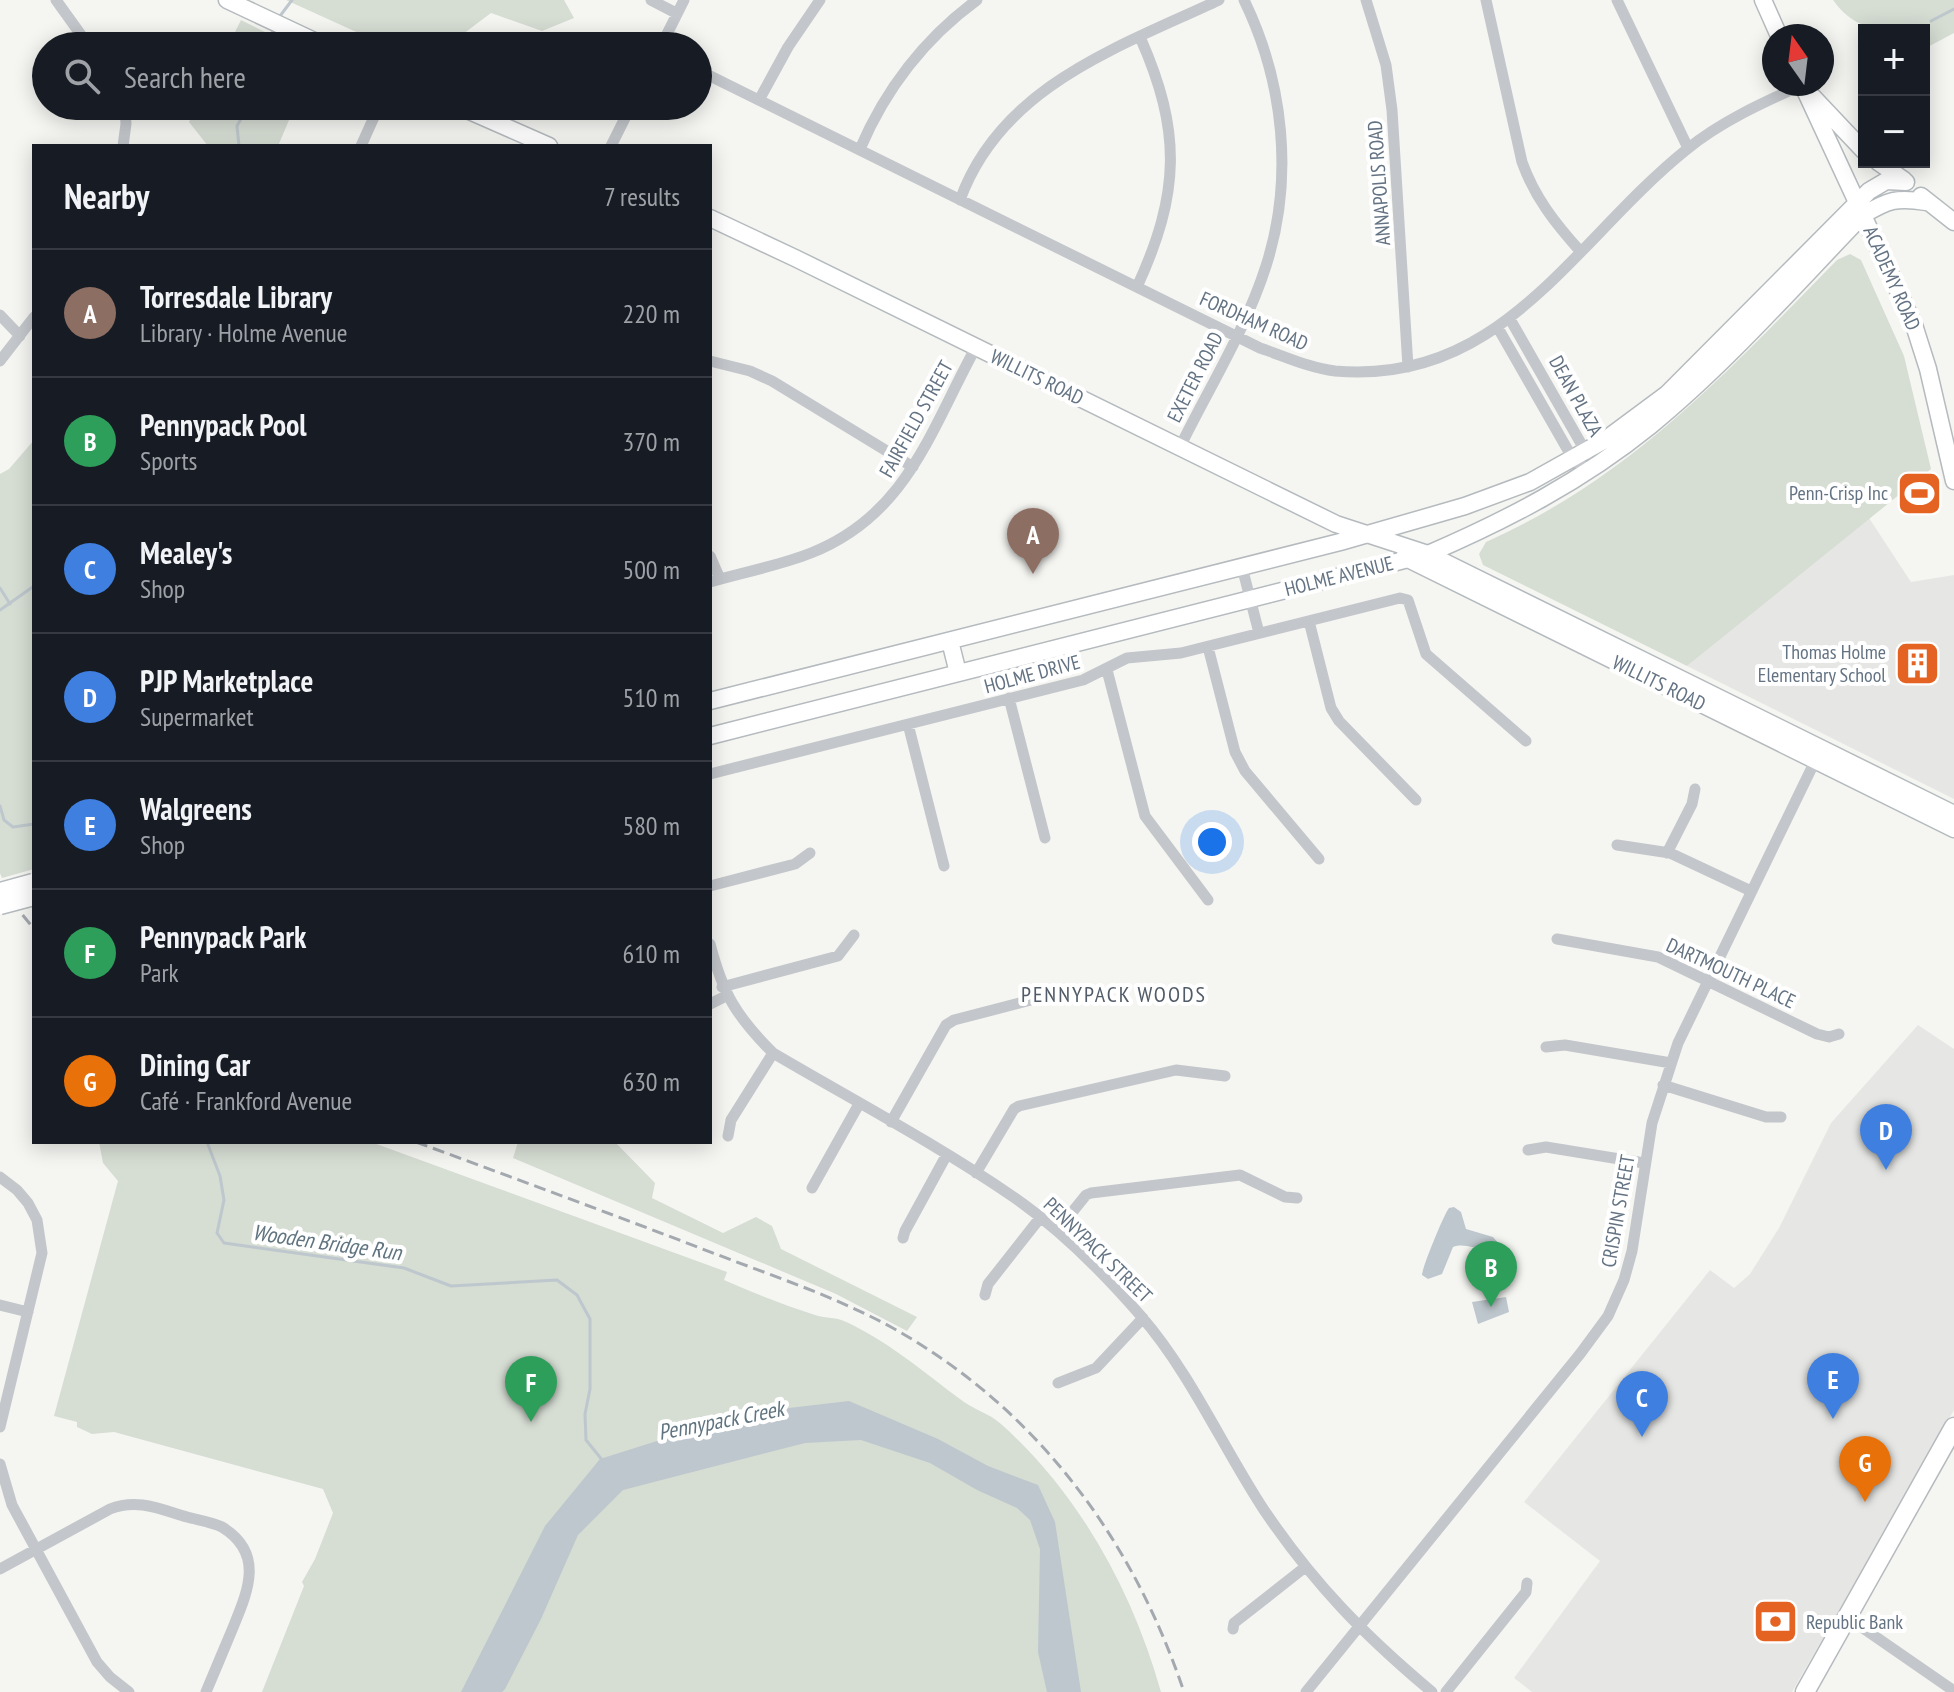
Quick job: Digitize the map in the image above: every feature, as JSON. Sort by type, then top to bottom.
[{"type":"main road","points":[[227,0],[295,32]]},
{"type":"main road","points":[[1763,0],[1774,24]]},
{"type":"main road","name":"ACADEMY ROAD","points":[[1808,96],[1919,338],[1954,481]]},
{"type":"main road","points":[[1813,96],[1858,145]]},
{"type":"main road","points":[[490,120],[544,144]]},
{"type":"main road","points":[[1886,168],[1954,222]]},
{"type":"main road","points":[[1860,209],[1881,183],[1891,180],[1906,182]]},
{"type":"main road","points":[[1860,209],[1904,198],[1926,202]]},
{"type":"main road","name":"HOLME AVENUE","points":[[712,700],[1364,535],[1481,501],[1530,482],[1580,456],[1639,417],[1680,383],[1860,209]]},
{"type":"main road","name":"HOLME AVENUE","points":[[712,735],[1428,554],[1519,512],[1589,471],[1631,441],[1689,392],[1860,209]]},
{"type":"main road","name":"WILLITS ROAD","points":[[712,219],[1408,559],[1819,754],[1954,814]]},
{"type":"main road","name":"WILLITS ROAD","points":[[1364,535],[1428,554],[1819,754],[1954,829]]},
{"type":"main road","points":[[950,641],[958,673]]},
{"type":"main road","points":[[0,891],[32,883]]},
{"type":"main road","points":[[0,906],[32,898]]},
{"type":"main road","points":[[1805,1692],[1954,1427]]},
{"type":"street","points":[[56,0],[79,32]]},
{"type":"street","points":[[651,0],[676,13]]},
{"type":"street","points":[[667,32],[684,0]]},
{"type":"street","points":[[759,100],[788,47],[820,0]]},
{"type":"street","points":[[860,149],[879,110],[912,62],[943,29],[977,0]]},
{"type":"street","points":[[960,200],[966,182],[984,151],[1024,106],[1073,70],[1219,0]]},
{"type":"street","name":"EXETER ROAD","points":[[1180,447],[1236,336],[1266,267],[1276,229],[1282,138],[1274,83],[1244,0]]},
{"type":"street","name":"ANNAPOLIS ROAD","points":[[1366,0],[1386,65],[1392,110],[1408,367]]},
{"type":"street","points":[[1486,0],[1530,186],[1543,208],[1580,251]]},
{"type":"street","points":[[1617,0],[1688,148]]},
{"type":"street","points":[[1137,287],[1162,224],[1169,196],[1171,168],[1162,91],[1140,37]]},
{"type":"street","name":"FORDHAM ROAD","points":[[712,77],[1236,336],[1286,357],[1333,371],[1408,367],[1470,346],[1510,319],[1688,148],[1729,121],[1778,96]]},
{"type":"street","points":[[123,144],[126,120]]},
{"type":"street","points":[[362,144],[373,120]]},
{"type":"street","points":[[612,144],[624,120]]},
{"type":"street","points":[[0,315],[20,336]]},
{"type":"street","name":"DEAN PLAZA","points":[[1510,319],[1580,456]]},
{"type":"street","points":[[0,361],[32,320]]},
{"type":"street","name":"DEAN PLAZA","points":[[1498,328],[1589,471]]},
{"type":"street","name":"FAIRFIELD STREET","points":[[715,580],[788,561],[845,537],[883,508],[913,467],[976,347]]},
{"type":"street","points":[[712,362],[750,371],[772,381],[913,467]]},
{"type":"street","points":[[1242,567],[1259,633]]},
{"type":"street","name":"HOLME DRIVE","points":[[712,773],[1083,680],[1127,658],[1181,653],[1400,598],[1408,600],[1426,654],[1526,741]]},
{"type":"street","points":[[1309,621],[1331,708],[1339,721],[1416,800]]},
{"type":"street","points":[[1208,647],[1235,752],[1245,771],[1319,859]]},
{"type":"street","points":[[1107,670],[1145,816],[1208,900]]},
{"type":"street","points":[[1009,698],[1045,838]]},
{"type":"street","points":[[908,724],[944,866]]},
{"type":"street","name":"CRISPIN STREET","points":[[1306,1692],[1608,1316],[1629,1263],[1644,1163],[1671,1063],[1707,980],[1819,754]]},
{"type":"street","points":[[1667,853],[1692,804],[1695,789]]},
{"type":"street","points":[[1617,845],[1667,853],[1751,891]]},
{"type":"street","points":[[712,885],[795,864],[810,853]]},
{"type":"street","points":[[712,1002],[724,991],[838,956],[854,935]]},
{"type":"street","name":"DARTMOUTH PLACE","points":[[1557,939],[1648,954],[1817,1034],[1829,1037],[1839,1034]]},
{"type":"street","name":"PENNYPACK STREET","points":[[712,951],[724,991],[742,1019],[773,1053],[976,1173],[1040,1218],[1057,1231],[1143,1318],[1190,1384],[1262,1506],[1304,1568],[1330,1598],[1432,1692]]},
{"type":"street","points":[[891,1122],[946,1025],[954,1020],[1031,1000]]},
{"type":"street","points":[[1546,1047],[1565,1045],[1671,1063]]},
{"type":"street","points":[[728,1136],[731,1120],[773,1053]]},
{"type":"street","points":[[976,1173],[1014,1109],[1019,1106],[1176,1070],[1225,1076]]},
{"type":"street","points":[[1663,1085],[1766,1117],[1781,1117]]},
{"type":"street","points":[[812,1188],[859,1104]]},
{"type":"street","points":[[1528,1150],[1546,1147],[1644,1163]]},
{"type":"street","points":[[903,1238],[946,1156]]},
{"type":"street","points":[[1057,1231],[1091,1193],[1240,1175],[1285,1197],[1297,1198]]},
{"type":"street","points":[[0,1177],[28,1203],[37,1220],[41,1238],[40,1270],[0,1427]]},
{"type":"street","points":[[985,1295],[988,1284],[1040,1218]]},
{"type":"street","points":[[0,1305],[28,1312]]},
{"type":"street","points":[[1058,1383],[1096,1368],[1143,1318]]},
{"type":"street","points":[[0,1464],[12,1505],[97,1662],[129,1692]]},
{"type":"street","points":[[0,1569],[110,1509],[127,1503],[142,1504],[220,1526],[237,1539],[251,1569],[248,1591],[206,1692]]},
{"type":"street","points":[[1233,1629],[1234,1623],[1304,1568]]},
{"type":"street","points":[[1446,1692],[1526,1592],[1527,1583]]},
{"type":"street","points":[[1847,1617],[1954,1691]]},
{"type":"shaded area","points":[[286,0],[564,0],[574,18],[542,31],[491,13],[466,32],[356,32]]},
{"type":"shaded area","points":[[1833,0],[1954,0],[1954,33],[1930,46],[1930,24],[1862,24],[1842,11]]},
{"type":"shaded area","points":[[241,20],[265,32],[235,32]]},
{"type":"shaded area","points":[[289,120],[279,144],[206,144],[189,122]]},
{"type":"shaded area","points":[[1850,254],[1861,260],[1904,356],[1931,469],[1687,666],[1483,565],[1479,554],[1486,542],[1539,516],[1632,454],[1716,381],[1837,260]]},
{"type":"shaded area","points":[[32,442],[32,870],[2,878],[0,474],[9,469]]},
{"type":"shaded area","points":[[1869,518],[1911,582],[1954,575],[1954,799],[1687,666]]},
{"type":"shaded area","points":[[1918,1025],[1954,1049],[1954,1410],[1792,1692],[1532,1692],[1514,1678],[1600,1561],[1524,1502],[1710,1270],[1734,1288],[1750,1274],[1779,1228],[1831,1123]]},
{"type":"shaded area","points":[[99,1144],[376,1144],[727,1272],[724,1280],[735,1285],[860,1329],[996,1420],[1055,1481],[1079,1513],[1119,1581],[1161,1692],[262,1692],[304,1586],[302,1582],[315,1559],[333,1513],[323,1489],[114,1432],[92,1434],[77,1427],[77,1422],[54,1416],[118,1181],[103,1163]]},
{"type":"shaded area","points":[[517,1144],[617,1144],[655,1183],[652,1198],[723,1233],[756,1217],[772,1226],[781,1249],[917,1317],[907,1331],[836,1294],[513,1158]]},
{"type":"shaded area","points":[[1454,1207],[1461,1212],[1466,1229],[1493,1237],[1499,1244],[1488,1249],[1453,1247],[1442,1274],[1428,1279],[1422,1275],[1426,1262],[1446,1212]]},
{"type":"shaded area","points":[[1506,1297],[1509,1312],[1478,1324],[1472,1302]]},
{"type":"shaded area","points":[[849,1401],[938,1439],[988,1466],[1038,1485],[1055,1522],[1081,1692],[1047,1692],[1038,1652],[1040,1549],[1030,1520],[1017,1508],[930,1463],[861,1440],[805,1443],[623,1490],[578,1535],[541,1619],[505,1689],[502,1692],[461,1692],[545,1526],[600,1459],[698,1428],[789,1408]]},
{"type":"waterway","name":"Wooden Bridge Run","points":[[280,16],[292,0]]},
{"type":"waterway","points":[[1931,21],[1954,9]]},
{"type":"waterway","name":"Wooden Bridge Run","points":[[239,144],[237,126],[240,120]]},
{"type":"waterway","name":"Wooden Bridge Run","points":[[0,610],[32,587]]},
{"type":"waterway","points":[[0,588],[10,604]]},
{"type":"waterway","name":"Wooden Bridge Run","points":[[0,806],[4,820],[13,827],[32,824]]},
{"type":"waterway","name":"Wooden Bridge Run","points":[[208,1144],[220,1176],[224,1200],[217,1233],[224,1243],[404,1268],[451,1286],[557,1280],[577,1295],[590,1319],[586,1440],[603,1461]]},
{"type":"railway","points":[[0,887],[32,927]]},
{"type":"railway","points":[[421,1144],[821,1294],[891,1327],[943,1359],[990,1396],[1033,1437],[1072,1481],[1137,1581],[1184,1692]]},
{"type":"place","name":"Penn-Crisp Inc","points":[[1919,493]]},
{"type":"place","name":"Torresdale Library","points":[[1033,574]]},
{"type":"place","name":"Thomas Holme Elementary School","points":[[1917,663]]},
{"type":"place","name":"PJP Marketplace","points":[[1886,1170]]},
{"type":"place","name":"Pennypack Pool","points":[[1491,1307]]},
{"type":"place","name":"Walgreens","points":[[1833,1419]]},
{"type":"place","name":"Pennypack Park","points":[[531,1422]]},
{"type":"place","name":"Mealey's","points":[[1642,1437]]},
{"type":"place","name":"Dining Car","points":[[1865,1502]]},
{"type":"place","name":"Republic Bank","points":[[1775,1622]]},
{"type":"district","name":"PENNYPACK WOODS","points":[[1114,994]]},
{"type":"water label","name":"Pennypack Creek","points":[[721,1420]]}]
